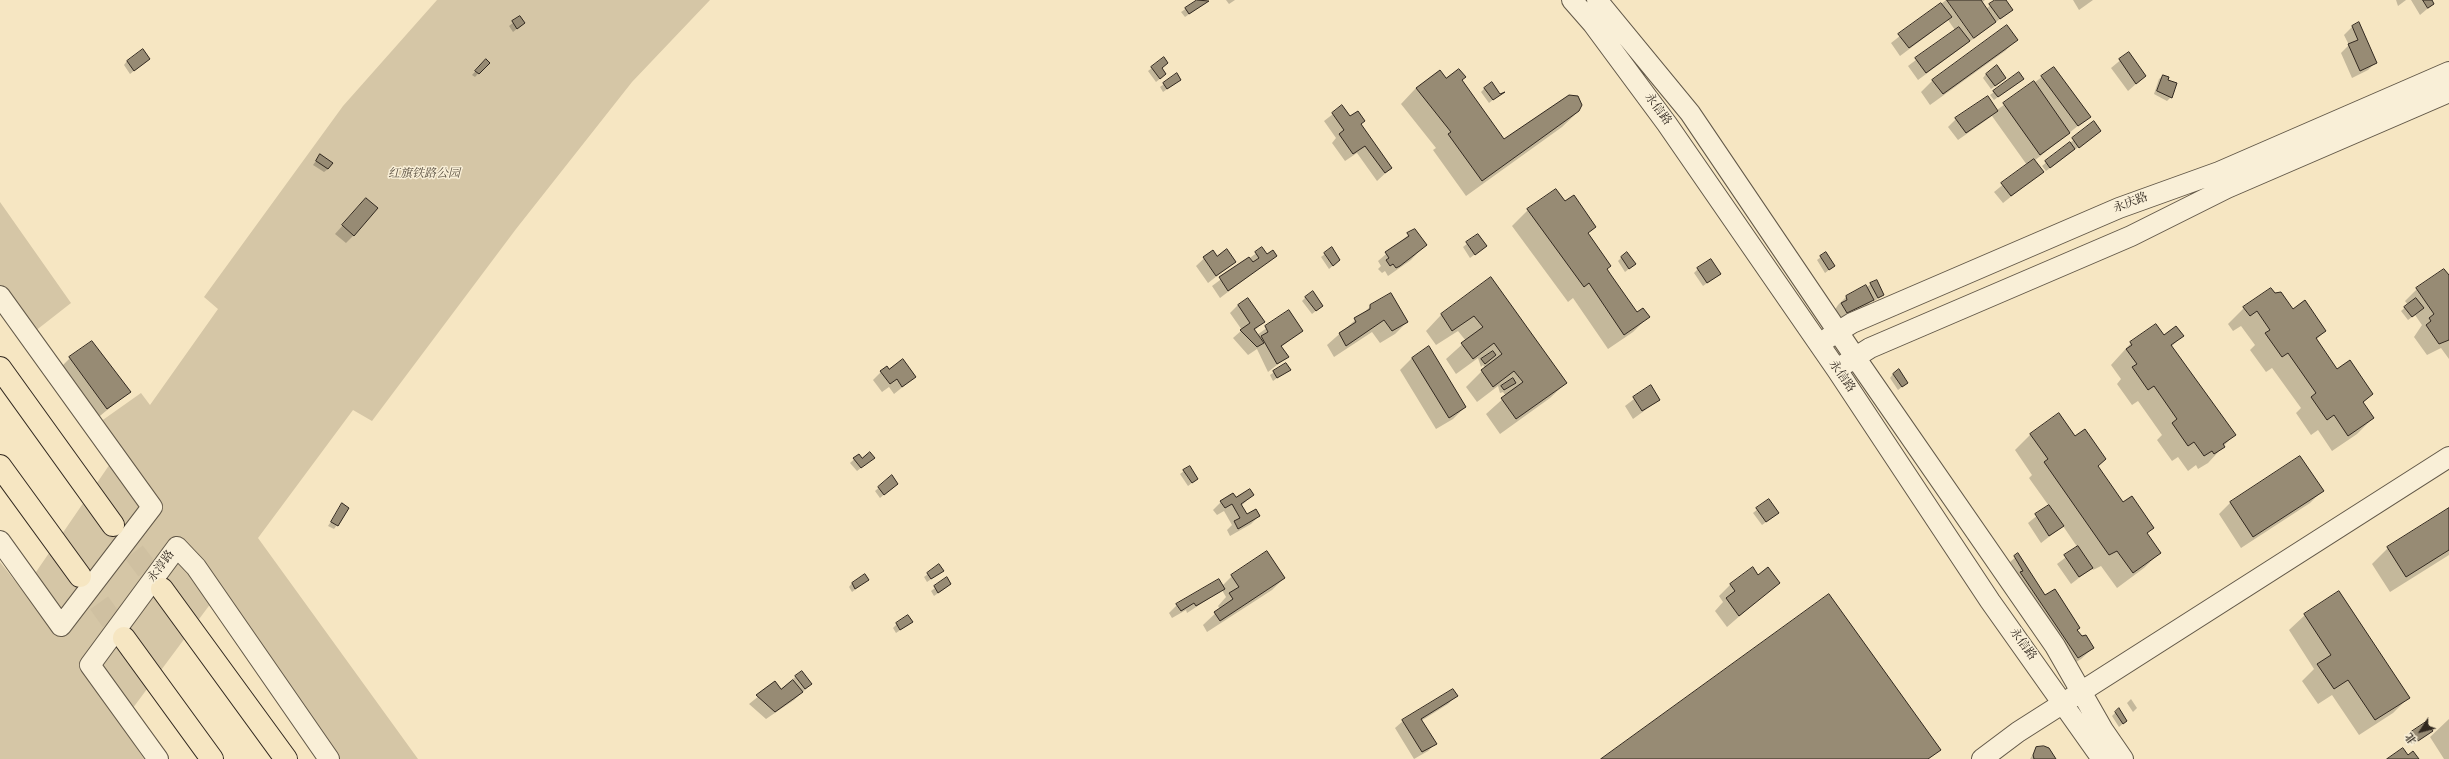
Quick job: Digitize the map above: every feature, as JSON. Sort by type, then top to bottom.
[{"type":"main road","points":[[0,368],[113,525]]},
{"type":"main road","points":[[0,466],[80,576]]},
{"type":"main road","name":"永淳路","points":[[162,589],[286,759]]},
{"type":"main road","points":[[124,638],[212,759]]},
{"type":"street","name":"永信路","points":[[1572,0],[1593,24],[1667,124],[1818,345],[1837,370],[1990,601],[2102,759]]},
{"type":"street","name":"永信路","points":[[1597,0],[1690,113],[1855,357],[2055,646],[2123,759]]},
{"type":"street","name":"永庆路","points":[[1818,345],[1852,323],[2104,215],[2219,172],[2449,72]]},
{"type":"street","points":[[1837,370],[1870,348],[2131,236],[2227,188],[2449,92]]},
{"type":"street","points":[[0,296],[152,507],[61,626],[0,542]]},
{"type":"street","points":[[1982,759],[2018,732],[2449,457]]},
{"type":"street","name":"永淳路","points":[[158,759],[90,665],[177,547],[196,568],[329,759]]},
{"type":"green space","name":"红旗铁路公园","points":[[437,0],[710,0],[632,82],[516,229],[372,421],[353,410],[258,538],[418,759],[330,759],[214,599],[121,724],[144,759],[0,759],[0,562],[23,591],[112,461],[90,429],[141,393],[150,405],[218,309],[204,297],[343,106]]},
{"type":"green space","points":[[0,202],[71,303],[25,339],[0,304]]},
{"type":"building","points":[[1197,0],[1209,1],[1189,14],[1185,8]]},
{"type":"building","points":[[1947,0],[1981,0],[1996,22],[1974,38]]},
{"type":"building","points":[[1995,0],[2006,0],[2013,10],[2000,19],[1989,4]]},
{"type":"building","points":[[2423,0],[2432,0],[2434,4],[2428,8]]},
{"type":"building","points":[[1941,3],[1952,17],[1909,48],[1898,34]]},
{"type":"building","points":[[520,16],[525,23],[517,29],[512,21]]},
{"type":"building","points":[[2359,22],[2377,63],[2360,71],[2348,44],[2358,40],[2352,26]]},
{"type":"building","points":[[2007,25],[2018,40],[1943,94],[1932,80]]},
{"type":"building","points":[[1959,27],[1970,41],[1926,73],[1915,58]]},
{"type":"building","points":[[143,49],[150,59],[134,71],[127,61]]},
{"type":"building","points":[[2129,52],[2146,76],[2136,84],[2119,59]]},
{"type":"building","points":[[1164,57],[1168,63],[1162,68],[1166,74],[1160,79],[1151,67]]},
{"type":"building","points":[[486,59],[490,63],[479,74],[475,71]]},
{"type":"building","points":[[1997,65],[2006,78],[1995,86],[1986,74]]},
{"type":"building","points":[[2054,67],[2091,117],[2078,126],[2041,76]]},
{"type":"building","points":[[1459,69],[1466,77],[1462,80],[1504,139],[1569,95],[1578,96],[1582,105],[1579,111],[1482,181],[1448,134],[1451,132],[1416,88],[1440,70],[1446,78]]},
{"type":"building","points":[[2019,72],[2024,79],[1998,97],[1993,91]]},
{"type":"building","points":[[1177,73],[1181,80],[1167,89],[1163,83]]},
{"type":"building","points":[[2163,75],[2169,77],[2168,80],[2177,83],[2172,98],[2157,91]]},
{"type":"building","points":[[2034,81],[2070,133],[2040,155],[2003,103]]},
{"type":"building","points":[[1492,82],[1500,94],[1505,92],[1493,100],[1484,88]]},
{"type":"building","points":[[1988,96],[1998,111],[1966,133],[1955,118]]},
{"type":"building","points":[[1342,105],[1350,116],[1358,111],[1365,121],[1361,124],[1392,168],[1385,173],[1365,146],[1353,154],[1339,134],[1344,130],[1332,113]]},
{"type":"building","points":[[2094,121],[2101,131],[2079,148],[2072,138]]},
{"type":"building","points":[[2070,142],[2075,149],[2050,168],[2045,161]]},
{"type":"building","points":[[320,154],[333,163],[328,169],[316,161]]},
{"type":"building","points":[[2034,159],[2044,172],[2011,196],[2001,183]]},
{"type":"building","points":[[1556,189],[1565,201],[1574,195],[1596,227],[1588,233],[1611,266],[1607,269],[1637,312],[1643,308],[1650,317],[1624,335],[1589,283],[1584,287],[1527,209]]},
{"type":"building","points":[[366,198],[378,208],[354,236],[342,225]]},
{"type":"building","points":[[1415,229],[1427,245],[1400,266],[1396,268],[1393,264],[1390,266],[1386,260],[1389,258],[1385,252],[1409,236],[1407,233]]},
{"type":"building","points":[[1478,234],[1487,246],[1475,255],[1466,242]]},
{"type":"building","points":[[1262,247],[1267,254],[1273,250],[1277,256],[1228,291],[1219,277],[1249,257],[1253,262],[1259,258],[1255,252]]},
{"type":"building","points":[[1332,247],[1340,260],[1333,266],[1324,253]]},
{"type":"building","points":[[1227,249],[1236,262],[1216,276],[1203,257],[1213,250],[1217,256]]},
{"type":"building","points":[[1627,252],[1636,264],[1629,269],[1621,257]]},
{"type":"building","points":[[1826,252],[1835,266],[1829,270],[1820,256]]},
{"type":"building","points":[[1711,259],[1721,274],[1707,283],[1697,268]]},
{"type":"building","points":[[2444,269],[2449,275],[2449,340],[2439,344],[2426,325],[2431,321],[2429,318],[2434,314],[2416,288]]},
{"type":"building","points":[[1491,277],[1567,383],[1516,419],[1501,398],[1523,382],[1514,371],[1493,387],[1481,370],[1502,354],[1494,343],[1473,359],[1461,343],[1483,327],[1474,316],[1452,331],[1441,314]]},
{"type":"building","points":[[1877,280],[1884,295],[1878,298],[1870,283]]},
{"type":"building","points":[[1866,285],[1874,300],[1847,313],[1841,303],[1847,300],[1846,296]]},
{"type":"building","points":[[2271,288],[2275,293],[2281,292],[2293,309],[2305,300],[2326,331],[2316,338],[2337,369],[2350,360],[2373,394],[2363,402],[2374,418],[2348,436],[2334,415],[2327,420],[2311,397],[2316,393],[2288,353],[2282,357],[2265,333],[2270,330],[2257,311],[2250,316],[2243,307]]},
{"type":"building","points":[[1313,291],[1323,306],[1316,311],[1305,297]]},
{"type":"building","points":[[1391,293],[1408,322],[1392,331],[1384,320],[1346,346],[1339,333],[1356,322],[1354,318],[1370,309],[1370,305]]},
{"type":"building","points":[[1248,298],[1265,322],[1254,329],[1264,343],[1257,347],[1240,330],[1250,323],[1238,305]]},
{"type":"building","points":[[2416,298],[2424,308],[2412,317],[2404,307]]},
{"type":"building","points":[[1289,310],[1303,331],[1281,346],[1289,357],[1277,364],[1261,336],[1268,332],[1265,326]]},
{"type":"building","points":[[2156,324],[2164,335],[2176,326],[2184,336],[2171,345],[2236,435],[2223,444],[2225,447],[2214,454],[2212,451],[2204,456],[2194,442],[2188,446],[2172,423],[2177,419],[2154,386],[2148,390],[2132,367],[2137,364],[2126,349],[2132,345],[2130,342]]},
{"type":"building","points":[[92,341],[131,392],[107,409],[69,357]]},
{"type":"building","points":[[1429,346],[1466,407],[1449,418],[1412,358]]},
{"type":"building","points":[[1493,351],[1496,355],[1485,364],[1481,359]]},
{"type":"building","points":[[903,359],[916,377],[902,387],[897,379],[890,384],[880,371],[887,366],[889,369]]},
{"type":"building","points":[[1286,363],[1291,370],[1277,378],[1273,371]]},
{"type":"building","points":[[1899,369],[1908,383],[1902,387],[1893,374]]},
{"type":"building","points":[[1513,378],[1516,383],[1504,390],[1501,386]]},
{"type":"building","points":[[1651,385],[1660,400],[1642,411],[1633,397]]},
{"type":"building","points":[[2059,413],[2075,436],[2085,429],[2106,459],[2098,466],[2123,502],[2132,496],[2154,528],[2147,533],[2161,553],[2133,573],[2117,551],[2109,555],[2044,462],[2048,459],[2030,434]]},
{"type":"building","points":[[870,452],[875,458],[861,468],[853,458],[859,454],[862,458]]},
{"type":"building","points":[[2300,456],[2324,491],[2253,537],[2230,502]]},
{"type":"building","points":[[1190,466],[1198,479],[1192,483],[1183,470]]},
{"type":"building","points":[[892,475],[898,484],[884,495],[878,487]]},
{"type":"building","points":[[1250,489],[1254,495],[1241,504],[1247,514],[1256,509],[1260,516],[1238,529],[1234,521],[1240,518],[1232,504],[1225,508],[1220,501],[1233,493],[1236,497]]},
{"type":"building","points":[[1769,499],[1779,513],[1766,522],[1756,508]]},
{"type":"building","points":[[342,503],[349,508],[338,526],[331,522]]},
{"type":"building","points":[[2049,505],[2064,526],[2049,536],[2035,514]]},
{"type":"building","points":[[2449,508],[2449,550],[2406,577],[2387,547]]},
{"type":"building","points":[[2078,546],[2093,568],[2079,577],[2064,555]]},
{"type":"building","points":[[1267,551],[1285,578],[1220,621],[1214,612],[1233,599],[1229,593],[1239,587],[1231,575]]},
{"type":"building","points":[[2018,553],[2045,595],[2055,589],[2080,628],[2077,630],[2082,636],[2086,635],[2094,648],[2078,658],[2020,572],[2023,571],[2014,556]]},
{"type":"building","points":[[939,564],[944,571],[931,579],[927,573]]},
{"type":"building","points":[[1753,567],[1758,575],[1768,567],[1780,583],[1739,616],[1726,598],[1735,591],[1730,584]]},
{"type":"building","points":[[865,574],[869,580],[855,589],[852,583]]},
{"type":"building","points":[[947,577],[951,584],[938,593],[934,586]]},
{"type":"building","points":[[1219,579],[1225,589],[1196,606],[1194,603],[1181,611],[1176,604]]},
{"type":"building","points":[[2339,591],[2410,698],[2375,720],[2348,680],[2334,689],[2317,664],[2331,655],[2304,614]]},
{"type":"building","points":[[1829,594],[1941,750],[1928,759],[1601,759]]},
{"type":"building","points":[[908,615],[913,622],[900,630],[896,623]]},
{"type":"building","points":[[802,671],[812,684],[805,689],[795,676]]},
{"type":"building","points":[[793,680],[803,692],[775,712],[756,695],[775,681],[781,689]]},
{"type":"building","points":[[1453,689],[1458,696],[1421,719],[1437,744],[1422,752],[1402,720]]},
{"type":"building","points":[[2119,708],[2127,721],[2123,724],[2115,712]]},
{"type":"building","points":[[2426,722],[2433,731],[2418,741],[2411,732]]},
{"type":"building","points":[[2044,746],[2049,748],[2056,759],[2034,759],[2033,755],[2036,747]]},
{"type":"building","points":[[2403,748],[2408,755],[2413,751],[2419,759],[2387,759]]},
{"type":"tunnel","points":[[114,526],[162,589]]},
{"type":"tunnel","points":[[80,576],[124,638]]}]
